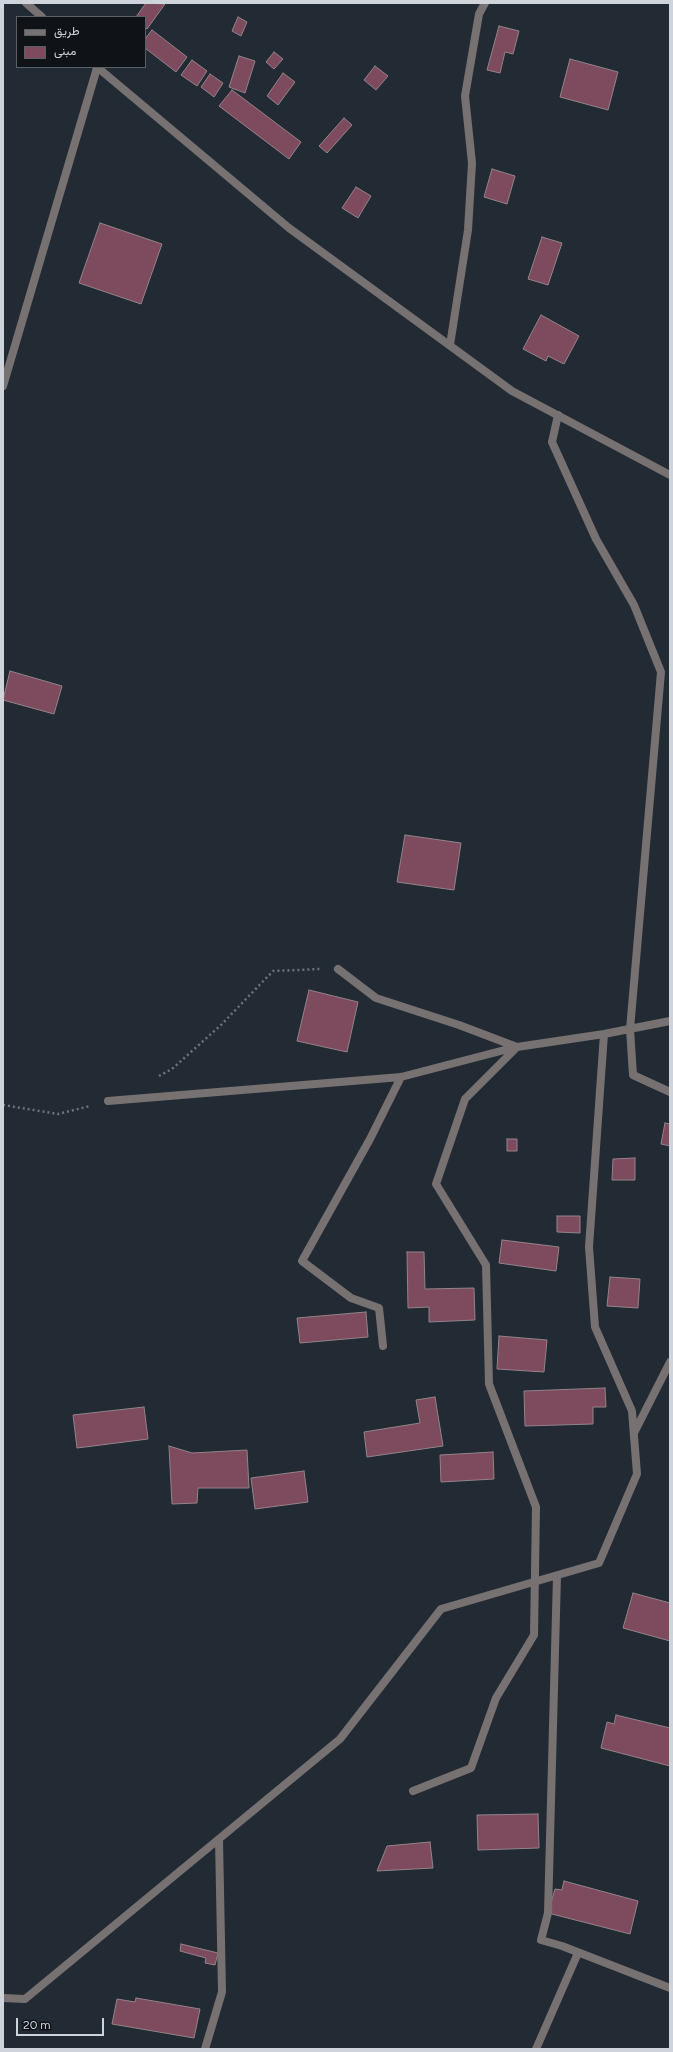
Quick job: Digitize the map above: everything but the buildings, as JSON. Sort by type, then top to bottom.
[{"type":"street","points":[[26,3],[41,16]]},
{"type":"street","points":[[450,345],[468,230],[472,163],[465,96],[479,14],[485,3]]},
{"type":"street","points":[[3,386],[97,68]]},
{"type":"street","points":[[98,68],[289,228],[512,391],[670,475]]},
{"type":"street","points":[[558,415],[552,442],[596,539],[634,605],[661,672],[630,1029],[633,1075],[670,1092]]},
{"type":"street","points":[[338,968],[376,998],[459,1025],[517,1047]]},
{"type":"street","points":[[108,1102],[401,1077],[517,1047],[604,1034],[670,1021]]},
{"type":"street","points":[[3,1998],[25,1999],[340,1739],[441,1609],[599,1563],[637,1474],[632,1411],[595,1328],[590,1255],[604,1034]]},
{"type":"street","points":[[413,1791],[471,1768],[496,1698],[534,1635],[536,1507],[489,1384],[486,1265],[436,1184],[465,1100],[517,1047]]},
{"type":"street","points":[[383,1346],[379,1308],[351,1298],[302,1261],[370,1139],[401,1077]]},
{"type":"street","points":[[633,1434],[670,1362]]},
{"type":"street","points":[[557,1576],[548,1913],[541,1940],[670,1988]]},
{"type":"street","points":[[205,2049],[222,1992],[219,1839]]},
{"type":"street","points":[[536,2049],[578,1953]]},
{"type":"path","points":[[158,1076],[172,1069],[183,1060],[273,971],[338,968]]},
{"type":"path","points":[[3,1105],[58,1114],[108,1102]]}]
